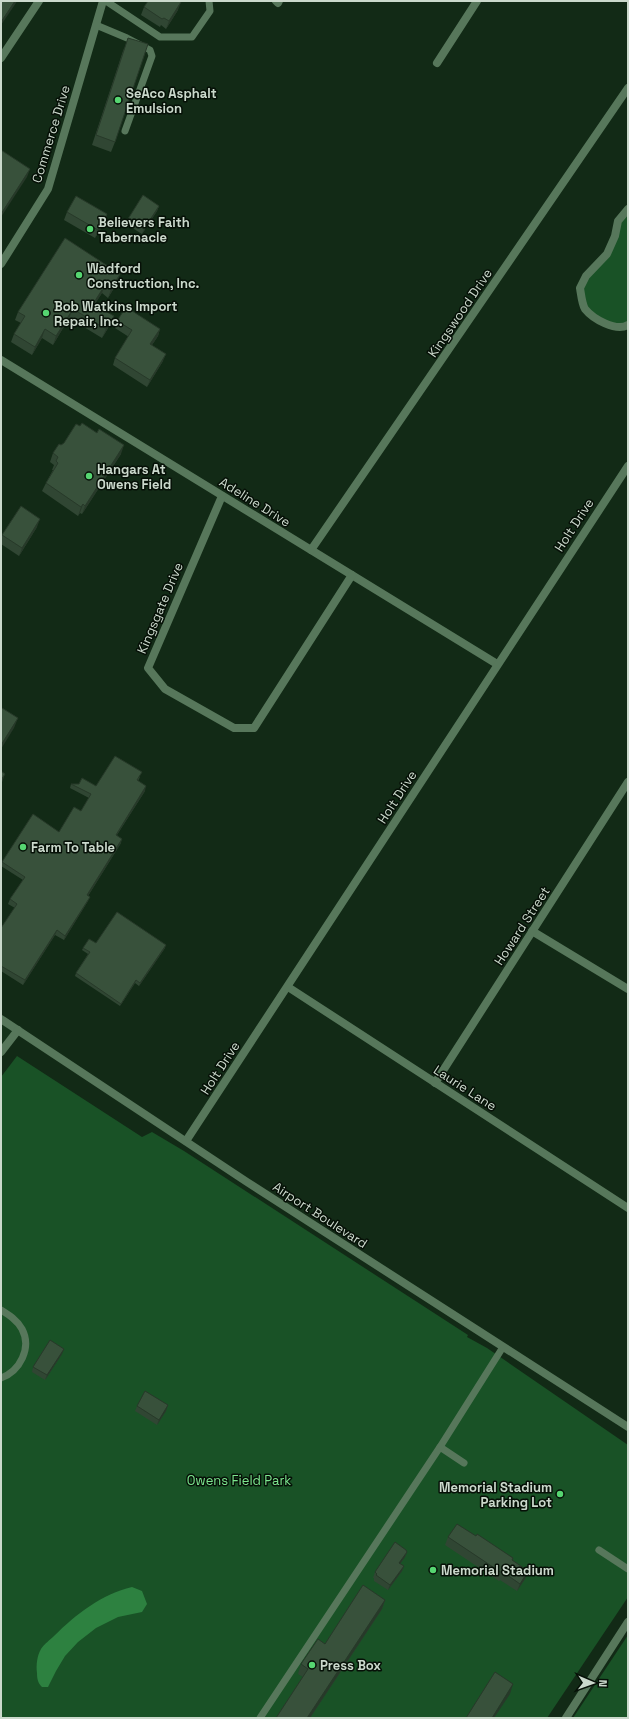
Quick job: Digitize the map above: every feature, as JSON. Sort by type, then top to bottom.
[{"type":"street","points":[[1,58],[39,1]]},
{"type":"street","name":"Commerce Drive","points":[[1,264],[48,189],[104,1]]},
{"type":"street","points":[[437,63],[477,1]]},
{"type":"street","name":"Kingswood Drive","points":[[311,550],[628,88]]},
{"type":"street","points":[[628,209],[618,221],[615,236],[608,254],[586,276],[580,288],[584,308],[596,320],[609,325],[628,325]]},
{"type":"street","name":"Adeline Drive","points":[[1,360],[497,664]]},
{"type":"street","name":"Holt Drive","points":[[186,1141],[628,466]]},
{"type":"street","points":[[618,480],[628,480]]},
{"type":"street","name":"Kingsgate Drive","points":[[222,496],[148,668],[165,689],[234,728],[254,728],[352,575]]},
{"type":"street","name":"Howard Street","points":[[436,1083],[628,782]]},
{"type":"street","points":[[532,931],[628,989]]},
{"type":"street","name":"Laurie Lane","points":[[288,987],[628,1208]]},
{"type":"street","name":"Airport Boulevard","points":[[1,1019],[186,1141],[628,1427]]},
{"type":"street","points":[[1,1052],[18,1030]]},
{"type":"street","points":[[566,1718],[628,1622]]},
{"type":"lane","points":[[104,1],[160,37],[192,37],[210,11],[209,1]]},
{"type":"lane","points":[[96,25],[127,38],[150,50],[152,56],[125,132]]},
{"type":"lane","points":[[1,1310],[18,1323],[22,1328],[25,1340],[25,1347],[19,1364],[9,1375],[1,1378]]},
{"type":"lane","points":[[260,1718],[440,1447],[503,1347]]},
{"type":"lane","points":[[440,1447],[464,1463]]},
{"type":"lane","points":[[599,1550],[628,1569]]},
{"type":"shaded area","points":[[1,1019],[18,1030],[1,1052]]},
{"type":"shaded area","points":[[132,1587],[142,1591],[147,1604],[142,1612],[118,1617],[96,1628],[78,1642],[65,1656],[48,1687],[42,1687],[38,1679],[37,1661],[44,1645],[71,1620],[90,1606],[121,1590]]},
{"type":"green space","points":[[628,209],[628,325],[609,325],[584,308],[580,288],[607,254]]},
{"type":"green space","name":"Owens Field Park","points":[[17,1056],[142,1137],[152,1132],[184,1151],[468,1335],[467,1337],[487,1348],[628,1445],[628,1597],[547,1718],[1,1718],[1,1077]]},
{"type":"green space","points":[[628,1635],[628,1718],[573,1718]]},
{"type":"building","points":[[1,1],[15,1],[1,22]]},
{"type":"building","points":[[148,1],[181,2],[169,21],[164,18],[162,19],[144,7]]},
{"type":"building","name":"SeAco Asphalt Emulsion","points":[[128,38],[148,44],[115,142],[96,135]]},
{"type":"building","points":[[1,150],[30,169],[1,214]]},
{"type":"building","points":[[143,195],[159,206],[144,229],[128,219]]},
{"type":"building","points":[[76,196],[107,214],[98,230],[67,212]]},
{"type":"building","points":[[65,238],[120,274],[111,289],[105,285],[93,304],[114,316],[106,329],[73,309],[56,336],[45,329],[35,347],[14,334],[25,316],[18,312]]},
{"type":"building","points":[[126,307],[160,329],[150,344],[166,354],[150,380],[115,358],[132,330],[117,321]]},
{"type":"building","points":[[82,423],[97,433],[99,429],[124,445],[85,506],[83,504],[81,507],[46,483],[58,463],[56,461],[58,457],[53,453],[59,444],[61,445],[64,443],[76,424],[80,426]]},
{"type":"building","points":[[21,506],[40,519],[22,548],[2,535]]},
{"type":"building","points":[[2,708],[18,718],[1,745],[1,710]]},
{"type":"building","points":[[115,756],[142,772],[137,780],[146,786],[116,835],[122,839],[87,895],[90,897],[65,936],[57,930],[25,980],[1,966],[1,928],[17,904],[10,899],[25,877],[2,862],[33,814],[59,832],[74,807],[81,811],[91,794],[71,784],[79,784],[82,778],[96,786]]},
{"type":"building","points":[[1,771],[5,774],[1,780]]},
{"type":"building","points":[[117,912],[166,945],[140,983],[136,980],[121,1004],[76,973],[90,952],[83,948],[89,939],[96,943]]},
{"type":"building","points":[[50,1340],[64,1349],[47,1375],[33,1367]]},
{"type":"building","points":[[145,1391],[168,1405],[159,1420],[137,1406]]},
{"type":"building","points":[[457,1524],[476,1536],[477,1534],[513,1558],[512,1560],[528,1571],[520,1584],[448,1537]]},
{"type":"building","points":[[395,1542],[407,1552],[399,1563],[404,1566],[390,1585],[376,1575],[377,1574],[375,1572]]},
{"type":"building","points":[[363,1585],[385,1600],[307,1718],[276,1718],[308,1669],[301,1664],[318,1639],[325,1644]]},
{"type":"building","points":[[495,1672],[513,1684],[492,1718],[466,1718]]},
{"type":"place","name":"SeAco Asphalt Emulsion","points":[[118,100]]},
{"type":"place","name":"Believers Faith Tabernacle","points":[[90,229]]},
{"type":"place","name":"Wadford Construction, Inc.","points":[[79,275]]},
{"type":"place","name":"Bob Watkins Import Repair, Inc.","points":[[46,313]]},
{"type":"place","name":"Hangars At Owens Field","points":[[89,476]]},
{"type":"place","name":"Farm To Table","points":[[23,847]]},
{"type":"place","name":"Memorial Stadium Parking Lot","points":[[560,1494]]},
{"type":"place","name":"Memorial Stadium","points":[[433,1570]]},
{"type":"place","name":"Press Box","points":[[312,1665]]}]
